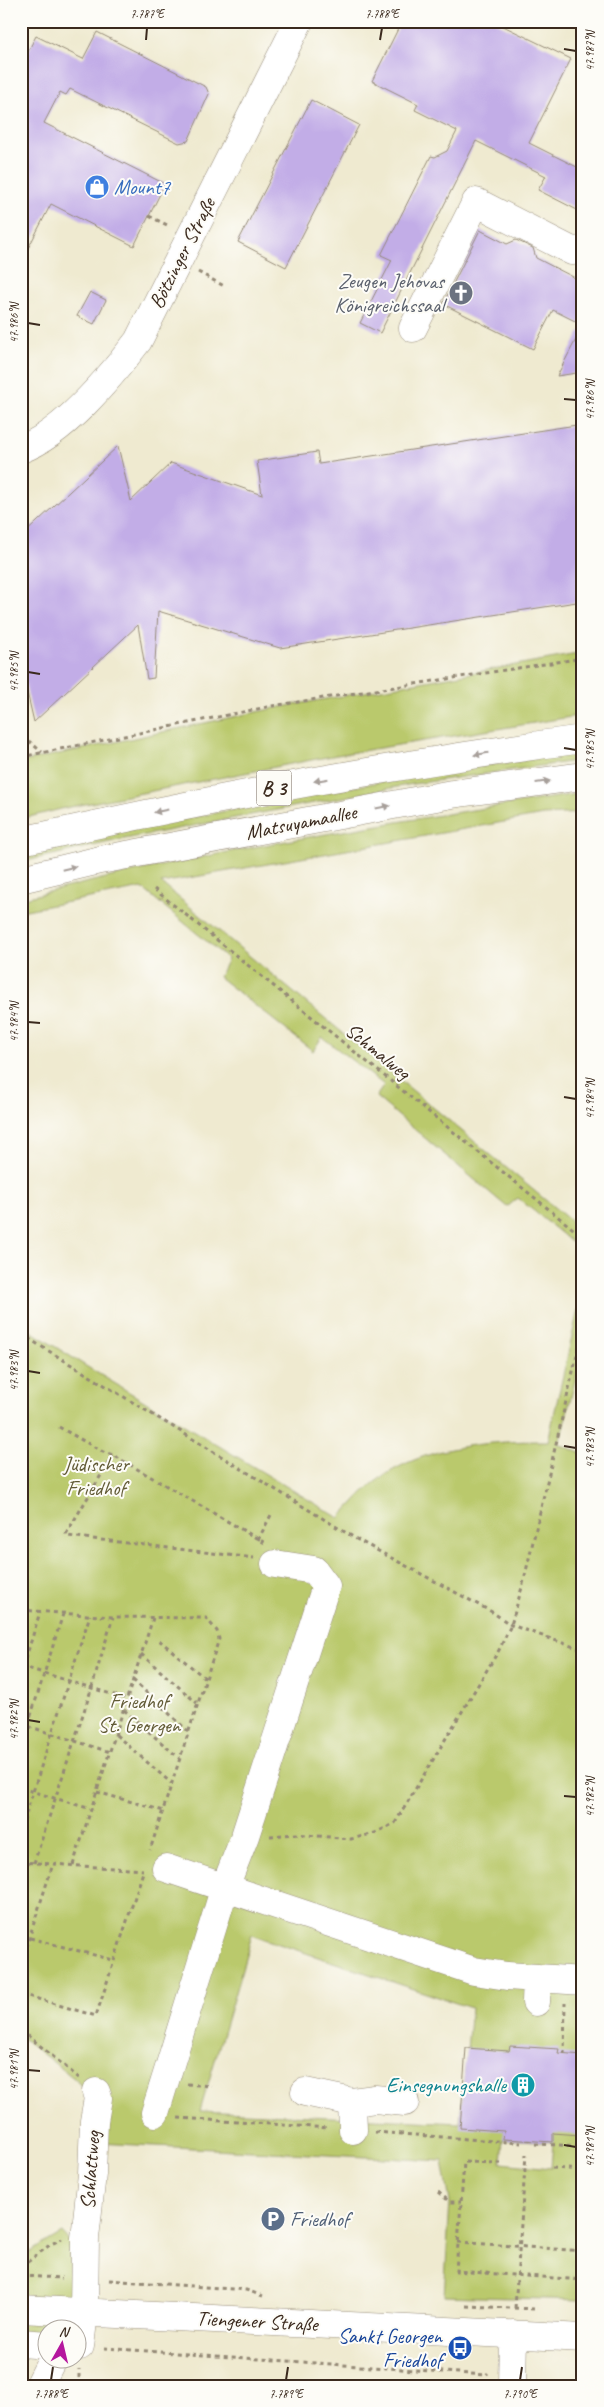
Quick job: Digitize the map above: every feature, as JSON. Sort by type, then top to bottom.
[{"type":"main road","name":"Bötzinger Straße","points":[[21,449],[66,421],[106,383],[138,341],[299,21]]},
{"type":"main road","points":[[413,328],[476,202],[572,251],[583,250]]},
{"type":"main road","name":"Matsuyamaallee","points":[[21,841],[246,793],[382,769],[583,739]]},
{"type":"main road","name":"Matsuyamaallee","points":[[21,879],[100,860],[442,796],[583,776]]},
{"type":"main road","points":[[155,2113],[225,1887],[245,1836],[326,1586],[314,1570],[276,1563]]},
{"type":"main road","points":[[151,1863],[536,1990],[574,1981]]},
{"type":"main road","name":"Schlattweg","points":[[83,2320],[85,2238],[92,2174],[94,2121],[98,2098],[96,2092]]},
{"type":"main road","points":[[305,2092],[352,2102],[375,2099],[405,2102]]},
{"type":"main road","points":[[352,2102],[353,2130]]},
{"type":"main road","name":"Tiengener Straße","points":[[21,2309],[84,2313],[513,2360],[583,2338]]},
{"type":"main road","points":[[21,2344],[38,2345]]},
{"type":"main road","points":[[39,2386],[47,2370]]},
{"type":"path","points":[[149,216],[168,225]]},
{"type":"path","points":[[197,271],[224,286]]},
{"type":"path","points":[[21,757],[272,706],[583,658]]},
{"type":"path","points":[[21,719],[25,738],[42,752]]},
{"type":"path","name":"Schmalweg","points":[[154,889],[583,1237]]},
{"type":"path","points":[[245,1836],[296,1834],[351,1839],[375,1833],[395,1823],[499,1650],[511,1625],[523,1584],[583,1329]]},
{"type":"path","points":[[21,1334],[358,1540],[492,1612],[511,1625],[583,1650]]},
{"type":"path","points":[[59,1427],[103,1452],[113,1455],[258,1540],[277,1548],[276,1563],[68,1536],[66,1534],[113,1455]]},
{"type":"path","points":[[258,1540],[272,1513]]},
{"type":"path","points":[[21,1618],[22,1610],[113,1617],[206,1618],[213,1625],[219,1639],[171,1783],[151,1863],[113,1960],[96,2016],[21,1994]]},
{"type":"path","points":[[21,1674],[40,1612]]},
{"type":"path","points":[[21,1747],[63,1614]]},
{"type":"path","points":[[21,1829],[90,1615]]},
{"type":"path","points":[[34,1863],[113,1617]]},
{"type":"path","points":[[72,1865],[153,1618]]},
{"type":"path","points":[[159,1640],[206,1679]]},
{"type":"path","points":[[141,1654],[197,1704]]},
{"type":"path","points":[[22,1666],[127,1699]]},
{"type":"path","points":[[133,1680],[188,1731]]},
{"type":"path","points":[[124,1710],[179,1758]]},
{"type":"path","points":[[21,1724],[110,1752]]},
{"type":"path","points":[[116,1735],[171,1783]]},
{"type":"path","points":[[21,1788],[91,1809]]},
{"type":"path","points":[[97,1792],[164,1811]]},
{"type":"path","points":[[21,1862],[72,1865],[151,1863]]},
{"type":"path","points":[[21,1963],[53,1864]]},
{"type":"path","points":[[30,1938],[113,1960]]},
{"type":"path","points":[[564,2054],[574,1981]]},
{"type":"path","points":[[21,2030],[96,2092]]},
{"type":"path","points":[[535,2144],[583,2146]]},
{"type":"path","points":[[88,2347],[486,2375],[513,2360],[526,2154]]},
{"type":"path","points":[[501,2163],[464,2162],[456,2271],[583,2280]]},
{"type":"path","points":[[552,2168],[583,2170]]},
{"type":"path","points":[[438,2192],[450,2202],[461,2202]]},
{"type":"path","points":[[21,2267],[51,2244],[68,2237],[85,2238]]},
{"type":"path","points":[[458,2242],[583,2251]]},
{"type":"path","points":[[21,2276],[246,2290],[269,2298]]},
{"type":"path","points":[[459,2306],[478,2306]]},
{"type":"green space","points":[[583,653],[583,715],[337,755],[65,808],[21,819],[21,762],[275,708]]},
{"type":"green space","points":[[583,752],[583,760],[413,784],[114,841],[21,862],[21,853],[115,832],[411,776]]},
{"type":"green space","points":[[583,793],[583,813],[543,815],[161,883],[583,1231],[583,1251],[518,1198],[507,1207],[376,1097],[384,1085],[322,1037],[313,1051],[219,977],[228,959],[142,888],[21,911],[21,899],[160,866],[300,838]]},
{"type":"green space","points":[[583,1288],[583,1350],[559,1444],[583,1454],[583,2300],[444,2296],[450,2202],[443,2161],[98,2143],[88,2094],[75,2079],[21,2037],[21,1325],[339,1518],[375,1482],[414,1460],[436,1453],[480,1444],[548,1441]],"holes":[[[252,1935],[471,2008],[460,2123],[200,2111]],[[503,2139],[553,2142],[551,2168],[501,2163]]]},
{"type":"green space","points":[[62,2233],[75,2247],[71,2320],[38,2320],[38,2353],[21,2352],[21,2257]]},
{"type":"building","points":[[402,21],[493,21],[571,59],[529,143],[583,170],[583,213],[538,190],[546,176],[476,141],[380,333],[360,323],[392,260],[381,255],[431,156],[435,157],[447,151],[457,131],[415,110],[418,104],[372,81]]},
{"type":"building","points":[[97,32],[206,87],[209,94],[188,141],[179,143],[70,89],[66,95],[60,92],[44,123],[165,184],[134,246],[51,204],[21,262],[21,65],[36,36],[83,59]]},
{"type":"building","points":[[311,100],[359,125],[286,267],[238,242]]},
{"type":"building","name":"Zeugen Jehovas Königreichssaal","points":[[480,230],[507,244],[516,240],[533,248],[536,258],[583,282],[583,325],[553,310],[533,349],[443,304]]},
{"type":"building","points":[[90,292],[106,300],[94,324],[77,316]]},
{"type":"building","points":[[583,326],[583,372],[557,376]]},
{"type":"building","points":[[583,424],[583,601],[280,648],[158,611],[154,678],[147,679],[138,625],[34,722],[21,666],[21,537],[118,446],[131,501],[171,463],[262,495],[257,461],[317,452],[319,464]]},
{"type":"building","name":"Einsegnungshalle","points":[[510,2046],[559,2049],[558,2053],[583,2055],[580,2135],[553,2133],[553,2142],[503,2139],[504,2131],[460,2128],[466,2048],[509,2051]]},
{"type":"place","name":"Mount7","points":[[97,187]]},
{"type":"place","name":"Zeugen Jehovas Königreichssaal","points":[[461,293]]},
{"type":"place","name":"Einsegnungshalle","points":[[523,2085]]},
{"type":"place","name":"Friedhof","points":[[273,2219]]},
{"type":"place","name":"Sankt Georgen Friedhof","points":[[460,2348]]},
{"type":"park label","name":"Jüdischer Friedhof","points":[[96,1476]]},
{"type":"park label","name":"Friedhof St. Georgen","points":[[139,1713]]}]
